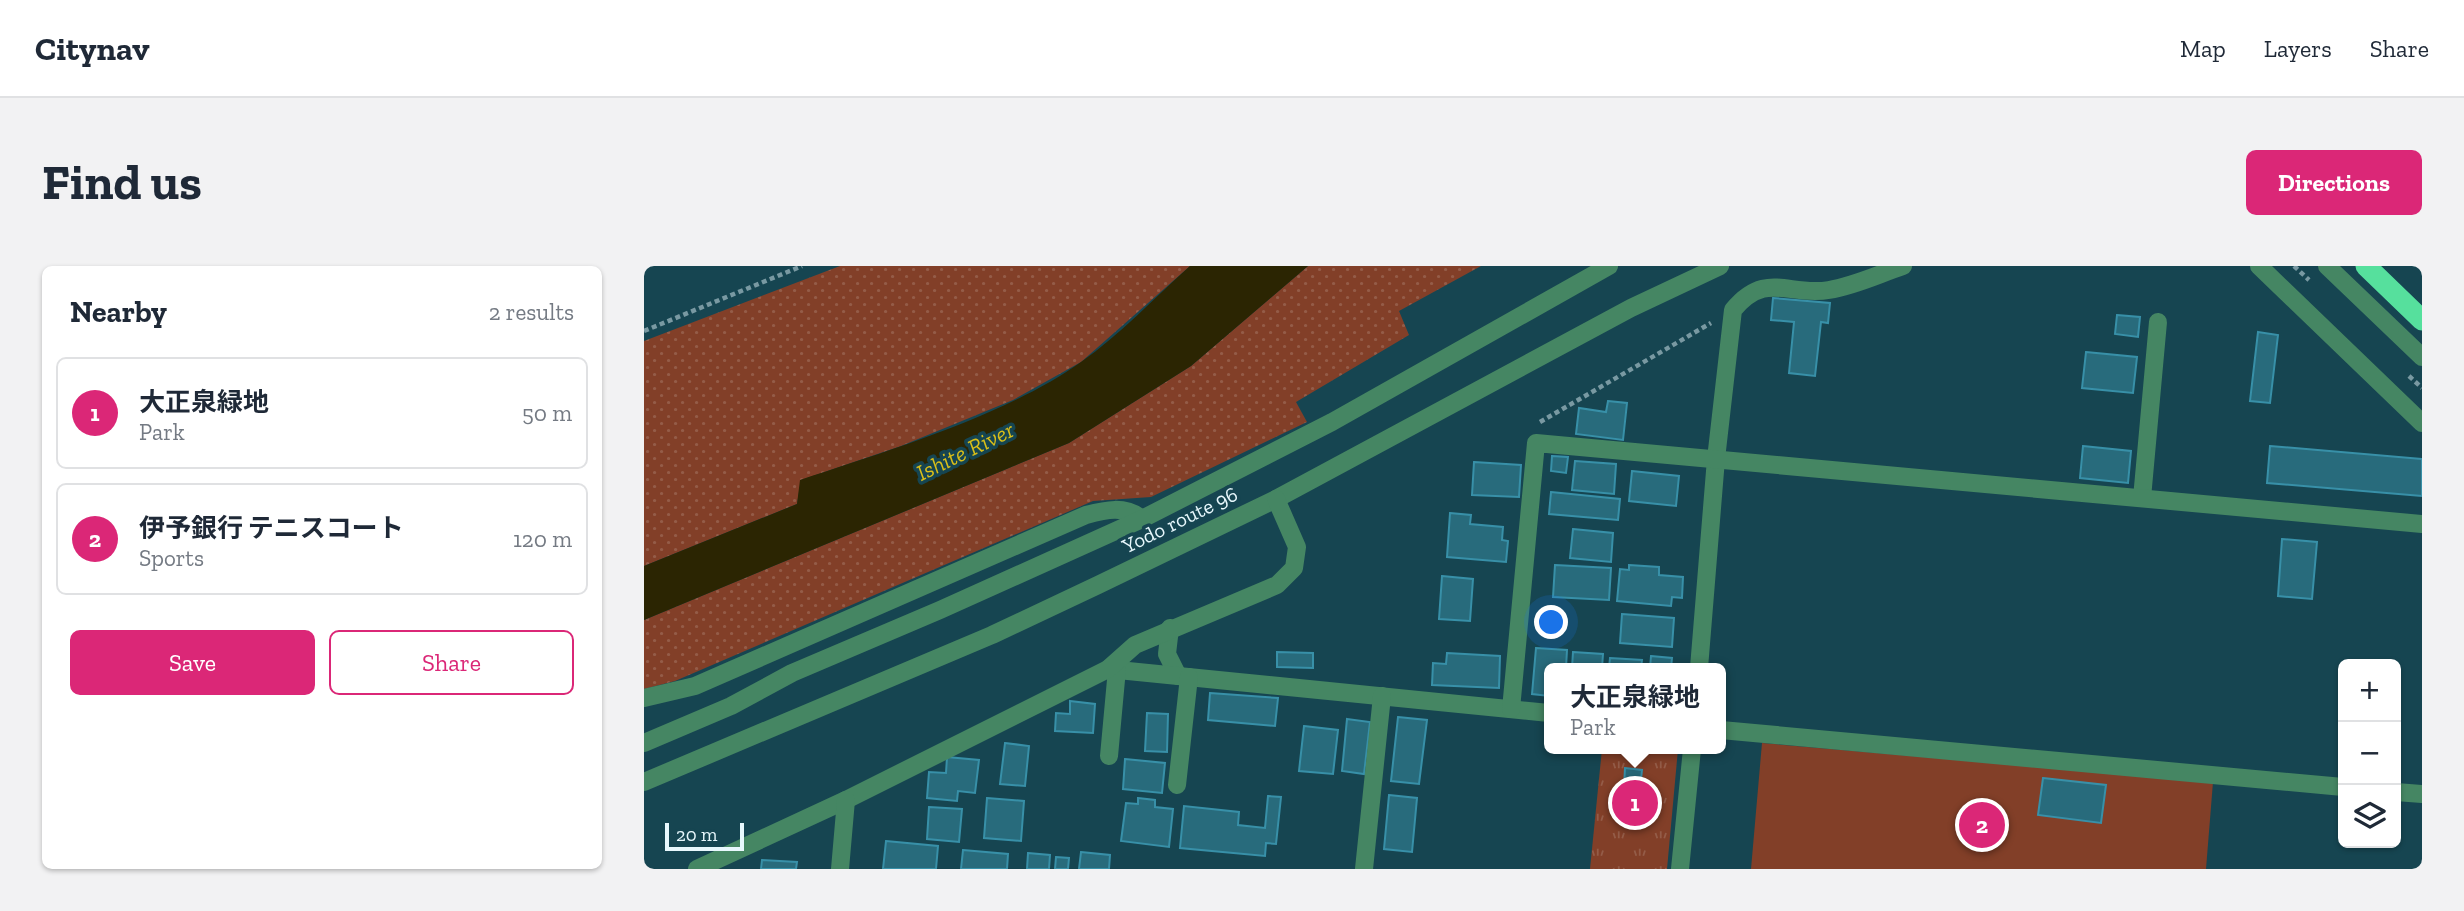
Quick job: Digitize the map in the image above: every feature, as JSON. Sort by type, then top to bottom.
[{"type":"highway","points":[[2366,266],[2422,320]]},
{"type":"street","points":[[644,743],[730,706],[792,673],[1142,519],[1332,422],[1609,266]]},
{"type":"street","name":"Yodo route 96","points":[[644,782],[992,635],[1276,499],[1631,308],[1720,266]]},
{"type":"street","points":[[1699,663],[1716,459],[1733,310],[1744,297],[1759,287],[1832,290],[1903,266]]},
{"type":"street","points":[[2259,266],[2422,423]]},
{"type":"street","points":[[2327,266],[2422,357]]},
{"type":"street","points":[[2142,498],[2158,321]]},
{"type":"street","points":[[1511,709],[1536,443],[2422,524]]},
{"type":"street","points":[[697,869],[846,800],[1112,669],[1135,645],[1277,585],[1294,568],[1297,547],[1276,499]]},
{"type":"street","points":[[644,698],[695,686],[1086,515],[1119,509],[1133,511],[1142,519]]},
{"type":"street","points":[[1170,628],[1167,654],[1183,676],[1177,785]]},
{"type":"street","points":[[1112,669],[1544,712]]},
{"type":"street","points":[[1109,756],[1112,669]]},
{"type":"street","points":[[1364,869],[1382,696]]},
{"type":"street","points":[[1726,730],[2338,787]]},
{"type":"street","points":[[1680,869],[1692,754]]},
{"type":"street","points":[[2401,792],[2422,794]]},
{"type":"street","points":[[840,869],[846,800]]},
{"type":"path","points":[[644,331],[802,266]]},
{"type":"path","points":[[1536,443],[1538,423],[1733,310]]},
{"type":"path","points":[[2406,373],[2422,388]]},
{"type":"green space","points":[[840,266],[1190,266],[1081,362],[1013,400],[901,446],[801,480],[797,504],[644,566],[644,341]]},
{"type":"green space","points":[[1308,266],[1481,266],[1399,311],[1409,335],[1296,402],[1307,422],[1151,497],[1093,501],[675,681],[644,689],[644,620],[1069,443],[1191,366]]},
{"type":"green space","points":[[1762,743],[2213,782],[2206,869],[1751,869]]},
{"type":"green space","points":[[1602,754],[1678,754],[1667,869],[1590,869]]},
{"type":"water","name":"Ishite River","points":[[1190,266],[1308,266],[1191,366],[1069,443],[644,620],[644,566],[797,504],[800,480],[945,430],[1018,399],[1051,381],[1109,340]]},
{"type":"building","points":[[1773,298],[1830,303],[1828,323],[1821,322],[1815,376],[1789,373],[1794,322],[1771,320]]},
{"type":"building","points":[[2117,315],[2140,317],[2138,337],[2115,334]]},
{"type":"building","points":[[2258,332],[2278,335],[2270,403],[2250,401]]},
{"type":"building","points":[[2086,352],[2137,357],[2133,393],[2082,388]]},
{"type":"building","points":[[1608,401],[1627,403],[1623,440],[1576,434],[1579,408],[1606,412]]},
{"type":"building","points":[[2083,446],[2131,451],[2128,483],[2080,478]]},
{"type":"building","points":[[2270,446],[2422,459],[2422,496],[2267,483]]},
{"type":"building","points":[[1552,456],[1568,457],[1566,473],[1551,471]]},
{"type":"building","points":[[1575,461],[1616,464],[1614,494],[1572,490]]},
{"type":"building","points":[[1474,462],[1521,465],[1519,497],[1472,495]]},
{"type":"building","points":[[1632,471],[1679,476],[1676,506],[1629,501]]},
{"type":"building","points":[[1551,492],[1620,499],[1618,520],[1549,514]]},
{"type":"building","points":[[1450,513],[1471,515],[1470,524],[1503,527],[1502,540],[1508,541],[1506,562],[1447,557]]},
{"type":"building","points":[[1573,529],[1613,533],[1611,562],[1570,558]]},
{"type":"building","points":[[2282,539],[2317,542],[2312,599],[2278,596]]},
{"type":"building","points":[[1555,565],[1611,568],[1609,600],[1553,597]]},
{"type":"building","points":[[1629,565],[1659,567],[1659,575],[1683,577],[1682,598],[1672,597],[1671,606],[1617,601],[1620,569],[1629,570]]},
{"type":"building","points":[[1442,576],[1473,579],[1470,621],[1439,619]]},
{"type":"building","points":[[1622,614],[1674,618],[1672,647],[1620,643]]},
{"type":"building","points":[[1536,648],[1567,650],[1566,663],[1544,663],[1544,695],[1532,694]]},
{"type":"building","points":[[1277,652],[1313,653],[1313,668],[1277,667]]},
{"type":"building","points":[[1573,652],[1603,654],[1602,663],[1572,663]]},
{"type":"building","points":[[1447,653],[1500,656],[1499,688],[1432,685],[1433,663],[1446,664]]},
{"type":"building","points":[[1651,656],[1672,658],[1672,663],[1650,663]]},
{"type":"building","points":[[1610,658],[1642,660],[1642,663],[1610,663]]},
{"type":"building","points":[[1210,693],[1278,698],[1275,726],[1208,720]]},
{"type":"building","points":[[1070,701],[1095,704],[1093,733],[1055,731],[1056,713],[1070,714]]},
{"type":"building","points":[[1147,713],[1168,714],[1167,752],[1145,751]]},
{"type":"building","points":[[1398,717],[1427,720],[1419,784],[1391,781]]},
{"type":"building","points":[[1347,719],[1370,722],[1364,774],[1342,771]]},
{"type":"building","points":[[1304,726],[1338,730],[1333,774],[1299,771]]},
{"type":"building","points":[[1005,743],[1029,746],[1025,786],[1000,784]]},
{"type":"building","points":[[947,757],[979,760],[975,793],[958,791],[957,801],[927,798],[929,772],[946,773]]},
{"type":"building","points":[[1125,759],[1165,763],[1162,793],[1123,789]]},
{"type":"building","points":[[1625,768],[1642,770],[1640,789],[1624,787]]},
{"type":"building","points":[[2043,778],[2106,785],[2101,823],[2038,815]]},
{"type":"building","points":[[1389,795],[1417,798],[1412,852],[1384,849]]},
{"type":"building","points":[[1268,796],[1281,797],[1276,844],[1266,843],[1265,856],[1180,848],[1184,806],[1239,812],[1238,825],[1265,828]]},
{"type":"building","points":[[987,798],[1024,801],[1021,841],[984,838]]},
{"type":"building","points":[[1138,798],[1155,800],[1155,807],[1173,809],[1169,847],[1121,841],[1126,803],[1138,804]]},
{"type":"building","points":[[929,807],[962,809],[959,842],[927,839]]},
{"type":"building","points":[[886,841],[938,846],[936,869],[883,869]]},
{"type":"building","points":[[963,850],[1008,854],[1007,869],[961,869]]},
{"type":"building","points":[[1081,852],[1110,855],[1109,869],[1079,869]]},
{"type":"building","points":[[1028,853],[1050,855],[1049,869],[1027,869]]},
{"type":"building","points":[[1056,857],[1069,858],[1068,869],[1055,869]]},
{"type":"building","points":[[762,860],[797,862],[796,869],[761,869]]},
{"type":"place","name":"大正泉緑地","points":[[1635,803]]},
{"type":"place","name":"伊予銀行 テニスコート","points":[[1982,825]]}]
